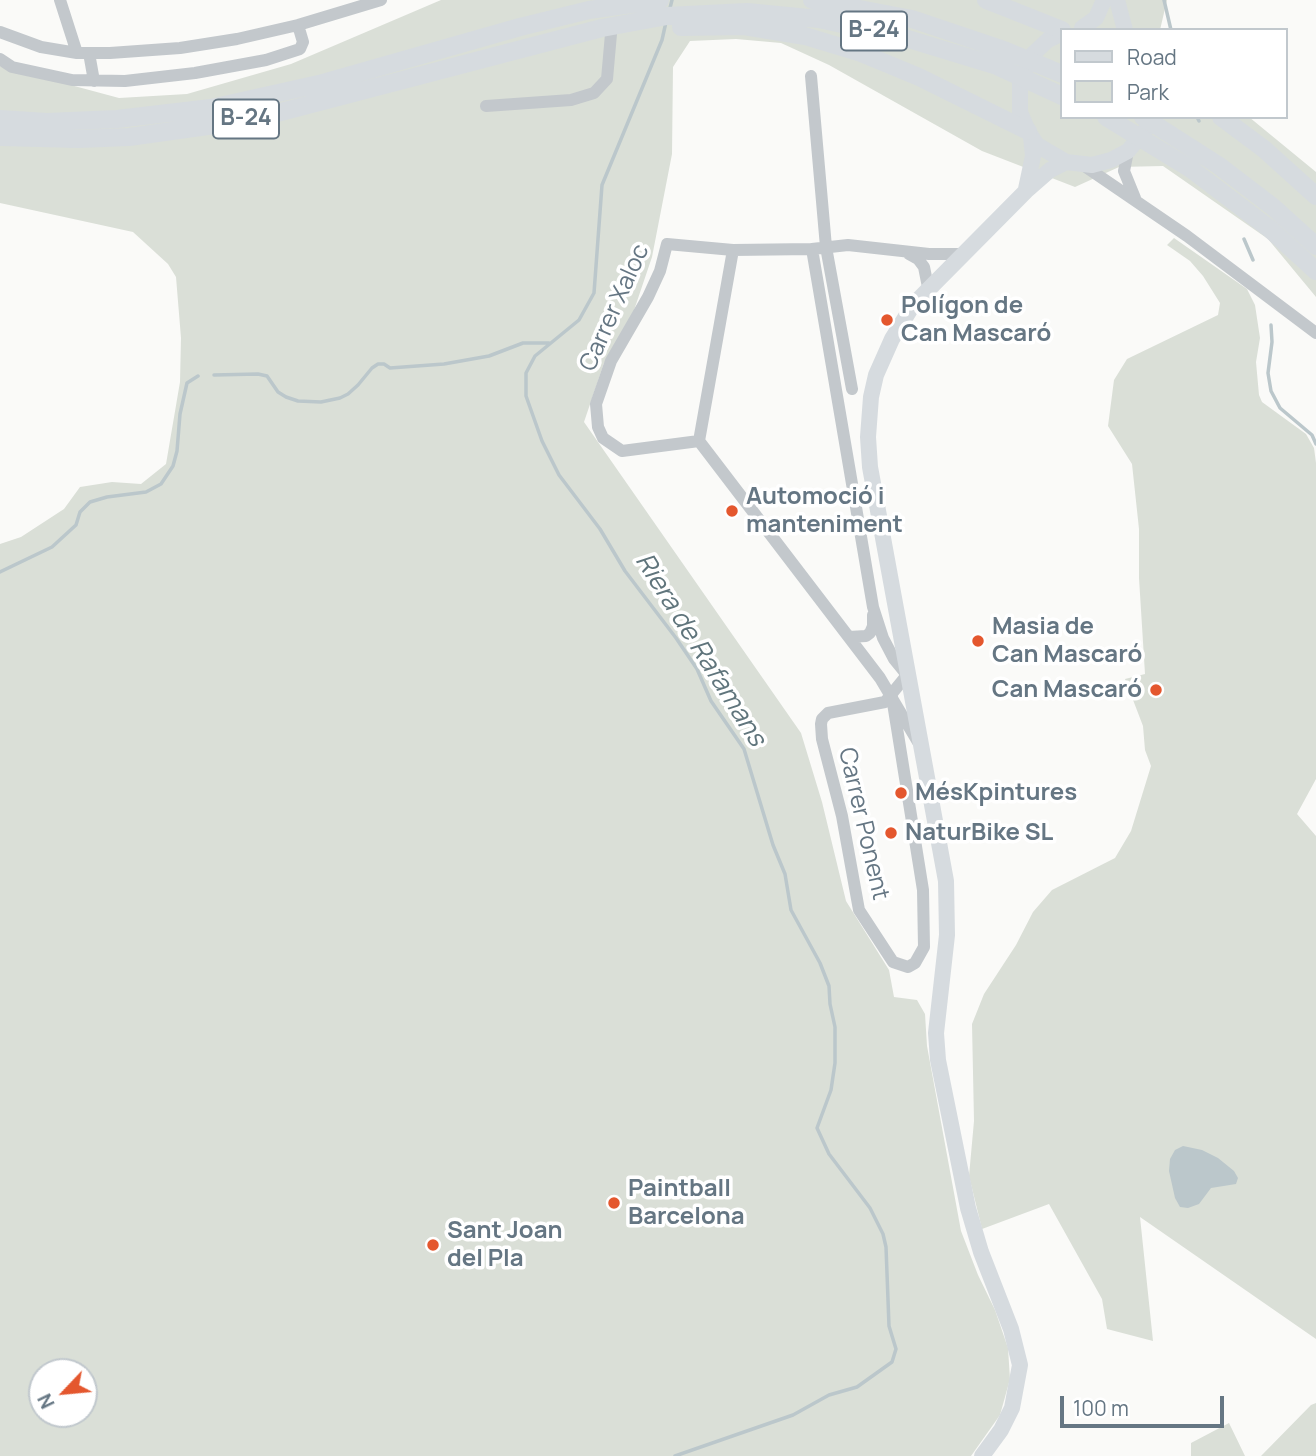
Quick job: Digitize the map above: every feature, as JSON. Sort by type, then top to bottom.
[{"type":"highway","name":"B-24","points":[[0,119],[47,122],[117,119],[211,108],[323,83],[589,10],[660,0]]},
{"type":"highway","name":"B-24","points":[[812,0],[912,19],[1001,58],[1060,95]]},
{"type":"highway","points":[[986,0],[1060,31]]},
{"type":"highway","name":"B-24","points":[[745,19],[819,19],[1060,73]]},
{"type":"highway","points":[[605,31],[745,19],[861,53],[919,78],[1030,134]]},
{"type":"highway","name":"B-24","points":[[0,137],[78,139],[130,136],[229,123],[605,31]]},
{"type":"highway","points":[[1109,119],[1164,151],[1270,229],[1316,271]]},
{"type":"highway","points":[[1146,119],[1218,165],[1316,246]]},
{"type":"highway","points":[[1223,119],[1283,164],[1316,196]]},
{"type":"main road","points":[[1080,28],[1096,18],[1104,0]]},
{"type":"main road","points":[[1117,0],[1124,28]]},
{"type":"main road","points":[[1026,191],[1033,156],[1030,134],[1019,102],[1023,72],[1040,47],[1060,33]]},
{"type":"main road","points":[[1030,134],[1050,154],[1066,162],[1083,165],[1102,163],[1128,151],[1143,135],[1151,119]]},
{"type":"main road","points":[[982,1456],[1001,1430],[1012,1408],[1020,1365],[1011,1329],[968,1208],[939,1060],[936,1032],[947,935],[947,895],[941,848],[870,467],[867,437],[876,375],[907,313],[961,254],[1026,191],[1050,170],[1066,162]]},
{"type":"street","points":[[60,0],[94,82]]},
{"type":"street","points":[[0,32],[41,47],[83,53],[180,48],[298,25],[381,0]]},
{"type":"street","points":[[0,59],[12,67],[41,74],[94,82],[125,81],[195,73],[266,60],[300,49],[303,42],[298,25]]},
{"type":"street","points":[[486,106],[571,100],[594,93],[607,79],[605,31]]},
{"type":"street","points":[[810,76],[826,247],[852,389]]},
{"type":"street","points":[[1128,151],[1125,171],[1135,199]]},
{"type":"street","points":[[1083,165],[1135,199],[1316,333]]},
{"type":"street","name":"Carrer Xaloc","points":[[699,441],[622,451],[603,438],[598,427],[596,404],[611,361],[654,284],[667,244],[733,250],[848,246],[961,254]]},
{"type":"street","points":[[812,249],[873,607],[883,638],[894,659],[907,675],[892,697]]},
{"type":"street","points":[[699,441],[733,250]]},
{"type":"street","points":[[902,251],[918,259],[924,267],[929,287]]},
{"type":"street","name":"Carrer Ponent","points":[[699,441],[849,637],[892,697],[921,748]]},
{"type":"street","points":[[849,637],[870,634],[873,607]]},
{"type":"street","name":"Carrer Ponent","points":[[892,697],[923,890],[924,947],[915,963],[908,967],[893,962],[859,910],[842,816],[822,739],[821,724],[828,713],[885,702],[892,697]]},
{"type":"green space","points":[[441,0],[1167,0],[1160,28],[1060,28],[1060,119],[1251,119],[1316,172],[1316,297],[1268,239],[1163,166],[1119,167],[1075,187],[982,151],[829,65],[781,43],[736,39],[690,41],[673,67],[672,154],[652,257],[629,325],[604,363],[584,422],[801,733],[822,802],[846,901],[889,970],[894,997],[917,1000],[925,1014],[927,1046],[961,1231],[995,1310],[1008,1348],[1010,1379],[1000,1415],[971,1456],[0,1456],[0,544],[21,537],[64,509],[80,487],[112,482],[141,484],[166,464],[180,382],[181,338],[176,277],[168,264],[133,232],[0,203],[0,66],[119,98],[187,94],[291,64]]},
{"type":"green space","points":[[1174,238],[1247,289],[1255,305],[1260,338],[1256,362],[1259,395],[1262,402],[1306,434],[1314,448],[1316,463],[1316,779],[1297,814],[1316,836],[1316,1339],[1140,1217],[1153,1341],[1107,1329],[1102,1299],[1049,1204],[982,1229],[969,1176],[974,1121],[972,1024],[984,994],[1016,945],[1033,912],[1052,890],[1115,858],[1131,831],[1151,766],[1145,750],[1143,726],[1125,679],[1145,674],[1139,529],[1132,464],[1108,426],[1114,380],[1127,359],[1218,315],[1220,303],[1203,276],[1190,261],[1167,245]]},
{"type":"green space","points":[[1316,1403],[1316,1456],[1261,1456],[1311,1405]]},
{"type":"green space","points":[[1229,1423],[1245,1456],[1191,1456],[1191,1443]]},
{"type":"shaded area","points":[[1183,1146],[1202,1150],[1218,1158],[1234,1171],[1238,1178],[1236,1184],[1211,1188],[1199,1204],[1188,1208],[1180,1207],[1175,1198],[1169,1171],[1170,1159],[1175,1150]]},
{"type":"waterway","name":"Riera de Rafamans","points":[[669,12],[672,0]]},
{"type":"waterway","points":[[1164,0],[1171,28]]},
{"type":"waterway","name":"Riera de Rafamans","points":[[666,22],[662,40],[602,185],[594,293],[579,320],[535,356],[526,373],[526,396],[542,441],[559,475],[600,529],[625,571],[697,669],[711,701],[744,749],[773,845],[785,874],[791,910],[820,963],[829,986],[835,1027],[835,1063],[831,1090],[817,1128],[829,1154],[870,1208],[883,1234],[886,1247],[889,1326],[896,1349],[892,1362],[857,1387],[829,1395],[793,1415],[675,1456]]},
{"type":"waterway","points":[[1244,239],[1253,260]]},
{"type":"waterway","points":[[1271,325],[1268,373],[1271,391],[1280,408],[1312,435],[1316,444]]},
{"type":"waterway","points":[[214,375],[267,376],[278,392],[286,397],[298,401],[321,402],[348,394],[378,364],[390,368],[444,364],[489,356],[523,343],[549,343]]},
{"type":"waterway","points":[[0,572],[52,547],[76,525],[80,512],[90,502],[146,492],[161,484],[173,466],[177,451],[180,414],[187,383],[198,376]]},
{"type":"place","name":"Polígon de Can Mascaró","points":[[887,320]]},
{"type":"place","name":"Automoció i manteniment","points":[[732,511]]},
{"type":"place","name":"Masia de Can Mascaró","points":[[978,641]]},
{"type":"place","name":"Can Mascaró","points":[[1156,690]]},
{"type":"place","name":"MésKpintures","points":[[901,793]]},
{"type":"place","name":"NaturBike SL","points":[[891,833]]},
{"type":"place","name":"Paintball Barcelona","points":[[614,1203]]},
{"type":"place","name":"Sant Joan del Pla","points":[[433,1245]]}]
